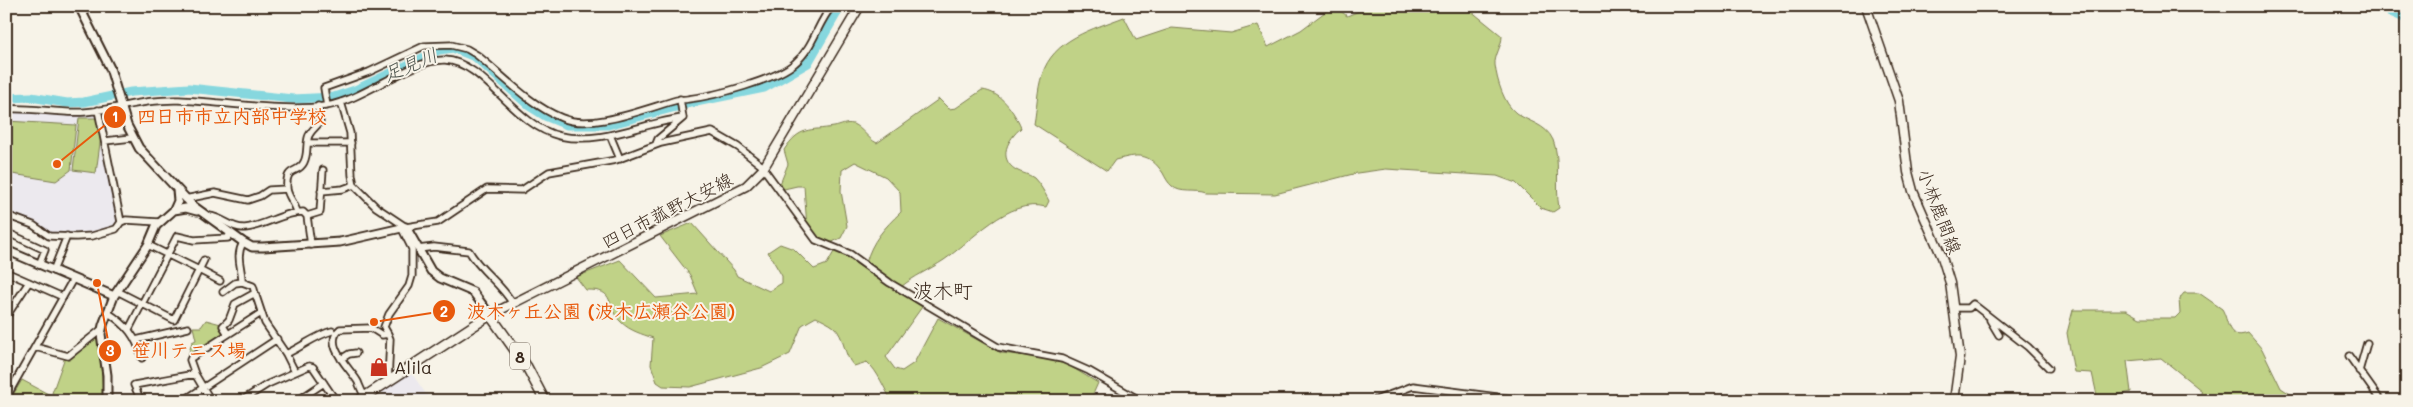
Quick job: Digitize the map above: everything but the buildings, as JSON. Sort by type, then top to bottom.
[{"type":"main road","name":"四日市菰野大安線","points":[[490,315],[735,193],[756,178],[860,6]]},
{"type":"main road","name":"小林鹿間線","points":[[1866,6],[1900,100],[1908,172],[1913,191],[1945,266],[1953,308],[1960,365],[1954,401]]},
{"type":"main road","points":[[361,398],[490,315]]},
{"type":"main road","name":"8","points":[[490,315],[527,368],[545,401]]},
{"type":"street","points":[[79,6],[107,61],[118,90],[132,138],[185,199],[228,229],[243,242],[258,247],[312,245],[340,242],[404,227],[438,222],[487,189],[522,190],[548,172],[620,159],[656,144],[712,132],[749,155],[763,169],[816,240],[850,254],[890,283],[998,346],[1051,356],[1070,362],[1141,401]]},
{"type":"street","points":[[327,105],[324,89],[369,72],[424,46],[441,44],[467,49],[477,55],[541,106],[563,119],[576,121],[610,119],[680,99],[723,91],[782,72],[805,54],[832,6]]},
{"type":"street","points":[[6,109],[22,108],[83,112],[123,106],[140,101],[161,100],[318,106],[341,102],[435,60],[448,60],[464,64],[515,110],[535,125],[559,136],[578,138],[610,135],[683,118]]},
{"type":"street","points":[[680,99],[683,118]]},
{"type":"street","points":[[341,102],[348,122],[354,186],[369,202],[404,227],[434,274],[473,292],[490,315]]},
{"type":"street","points":[[297,212],[296,204],[287,193],[287,175],[303,165],[310,135],[320,122],[318,106]]},
{"type":"street","points":[[98,110],[121,222]]},
{"type":"street","points":[[656,144],[658,139],[683,118]]},
{"type":"street","points":[[610,135],[620,159]]},
{"type":"street","points":[[105,141],[132,138]]},
{"type":"street","points":[[308,143],[351,143]]},
{"type":"street","points":[[307,216],[320,212],[322,170]]},
{"type":"street","points":[[322,191],[354,186]]},
{"type":"street","points":[[107,401],[102,329],[107,312],[116,293],[148,245],[159,222],[174,210],[178,201],[177,188]]},
{"type":"street","points":[[185,199],[215,193],[248,200],[260,196],[268,190],[287,189]]},
{"type":"street","points":[[174,210],[186,208],[205,214]]},
{"type":"street","points":[[228,229],[247,228],[297,212],[305,213],[312,245]]},
{"type":"street","points":[[6,215],[33,224],[49,236],[92,236],[116,228],[121,222],[126,220],[159,222]]},
{"type":"street","points":[[388,381],[390,339],[384,327],[389,314],[409,286],[412,276],[412,249],[404,227]]},
{"type":"street","points":[[129,329],[177,236],[203,240],[228,238],[228,229]]},
{"type":"street","points":[[6,232],[45,250],[39,264]]},
{"type":"street","points":[[52,271],[67,236]]},
{"type":"street","points":[[242,282],[238,262],[243,242]]},
{"type":"street","points":[[148,245],[220,281]]},
{"type":"street","points":[[418,249],[434,247],[469,251],[482,270],[505,291],[513,304]]},
{"type":"street","points":[[6,250],[52,271],[116,293],[174,320]]},
{"type":"street","points":[[169,329],[204,260]]},
{"type":"street","points":[[6,272],[63,297]]},
{"type":"street","points":[[6,398],[73,279]]},
{"type":"street","points":[[6,317],[29,282]]},
{"type":"street","points":[[223,292],[242,282],[253,286],[265,323],[277,339],[295,372]]},
{"type":"street","points":[[228,334],[223,326],[229,320],[235,304],[255,293]]},
{"type":"street","points":[[1953,308],[1969,308],[1973,304],[2028,347],[2049,368]]},
{"type":"street","points":[[107,312],[129,329],[136,340],[142,358]]},
{"type":"street","points":[[211,401],[194,374],[191,358],[261,313]]},
{"type":"street","points":[[1990,318],[1999,335]]},
{"type":"street","points":[[136,340],[188,328]]},
{"type":"street","points":[[361,398],[334,342],[336,332],[340,329],[371,328],[382,335],[388,334]]},
{"type":"street","points":[[35,347],[68,356],[102,329]]},
{"type":"street","points":[[286,354],[307,344],[322,333],[332,331]]},
{"type":"street","points":[[183,401],[277,339]]},
{"type":"street","points":[[2360,371],[2367,343]]},
{"type":"street","points":[[342,359],[349,354],[356,353]]},
{"type":"street","points":[[2349,356],[2381,401]]},
{"type":"street","points":[[241,401],[268,384],[308,366],[313,367],[336,401]]},
{"type":"street","points":[[141,401],[134,385],[194,374]]},
{"type":"street","points":[[6,383],[13,386]]},
{"type":"street","points":[[297,401],[324,383]]},
{"type":"street","points":[[1373,401],[1413,386],[1528,401]]},
{"type":"shaded area","points":[[6,110],[96,113],[117,221],[115,227],[92,234],[51,234],[6,213]]},
{"type":"shaded area","points":[[410,371],[431,401],[388,401],[380,390]]},
{"type":"green space","points":[[1371,6],[1465,6],[1502,36],[1495,62],[1499,85],[1512,109],[1546,130],[1553,140],[1557,156],[1559,208],[1553,212],[1541,208],[1516,183],[1497,176],[1386,169],[1357,173],[1275,194],[1184,191],[1171,185],[1158,166],[1148,158],[1137,156],[1115,160],[1107,171],[1034,124],[1042,75],[1047,63],[1055,52],[1087,31],[1124,17],[1136,40],[1172,28],[1231,33],[1258,25],[1268,47],[1301,30],[1329,9],[1337,8],[1347,16]]},
{"type":"green space","points":[[982,90],[1001,98],[1015,115],[1021,128],[1016,132],[1006,149],[1007,160],[1016,170],[1030,175],[1036,180],[1049,201],[1046,207],[1018,208],[1004,214],[944,260],[901,287],[866,263],[879,235],[901,212],[900,192],[886,177],[855,162],[842,170],[841,191],[847,226],[841,238],[828,244],[807,228],[804,186],[784,189],[780,184],[788,164],[784,150],[800,133],[853,124],[877,143],[939,99],[949,109],[956,108]]},
{"type":"green space","points":[[79,118],[98,118],[101,136],[96,173],[73,170]]},
{"type":"green space","points":[[6,121],[76,125],[71,170],[56,181],[6,173]]},
{"type":"green space","points":[[692,223],[734,270],[737,276],[769,291],[782,283],[782,276],[768,252],[780,244],[794,249],[814,269],[827,264],[835,250],[922,307],[886,357],[895,369],[902,371],[914,363],[938,318],[1001,353],[1044,358],[1068,365],[1098,383],[1090,401],[892,401],[871,366],[867,362],[854,366],[850,362],[838,331],[816,317],[802,325],[790,354],[761,368],[690,387],[663,386],[657,382],[651,365],[653,338],[628,328],[616,316],[607,295],[596,290],[586,290],[576,277],[620,260],[656,298],[698,294],[690,275],[660,236]]},
{"type":"green space","points":[[2184,293],[2199,293],[2222,309],[2232,332],[2241,335],[2248,333],[2262,349],[2281,388],[2301,401],[2197,401],[2202,391],[2161,358],[2127,361],[2131,392],[2098,400],[2092,373],[2074,372],[2067,333],[2073,310],[2126,310],[2140,318],[2175,318],[2180,313],[2179,299]]},
{"type":"green space","points":[[206,320],[221,324],[224,334],[188,356],[192,342],[196,340],[193,327],[201,327]]},
{"type":"green space","points":[[98,334],[104,401],[52,401],[54,395],[52,393],[65,357],[72,356]]},
{"type":"green space","points":[[22,380],[50,395],[48,401],[18,401],[11,398]]},
{"type":"waterway","name":"足見川","points":[[6,98],[31,97],[67,103],[84,102],[131,92],[189,88],[293,99],[334,97],[355,90],[439,50],[453,48],[475,57],[529,106],[545,116],[567,125],[608,125],[691,103],[764,88],[808,63],[841,6]]},
{"type":"waterway","name":"足見川","points":[[2377,6],[2407,19]]},
{"type":"place","name":"四日市市立内部中学校","points":[[57,164]]},
{"type":"place","name":"笹川テニス場","points":[[97,283]]},
{"type":"place","name":"波木ヶ丘公園 (波木広瀬谷公園)","points":[[374,322]]},
{"type":"place","name":"Alila","points":[[379,367]]},
{"type":"district","name":"波木町","points":[[943,290]]}]
